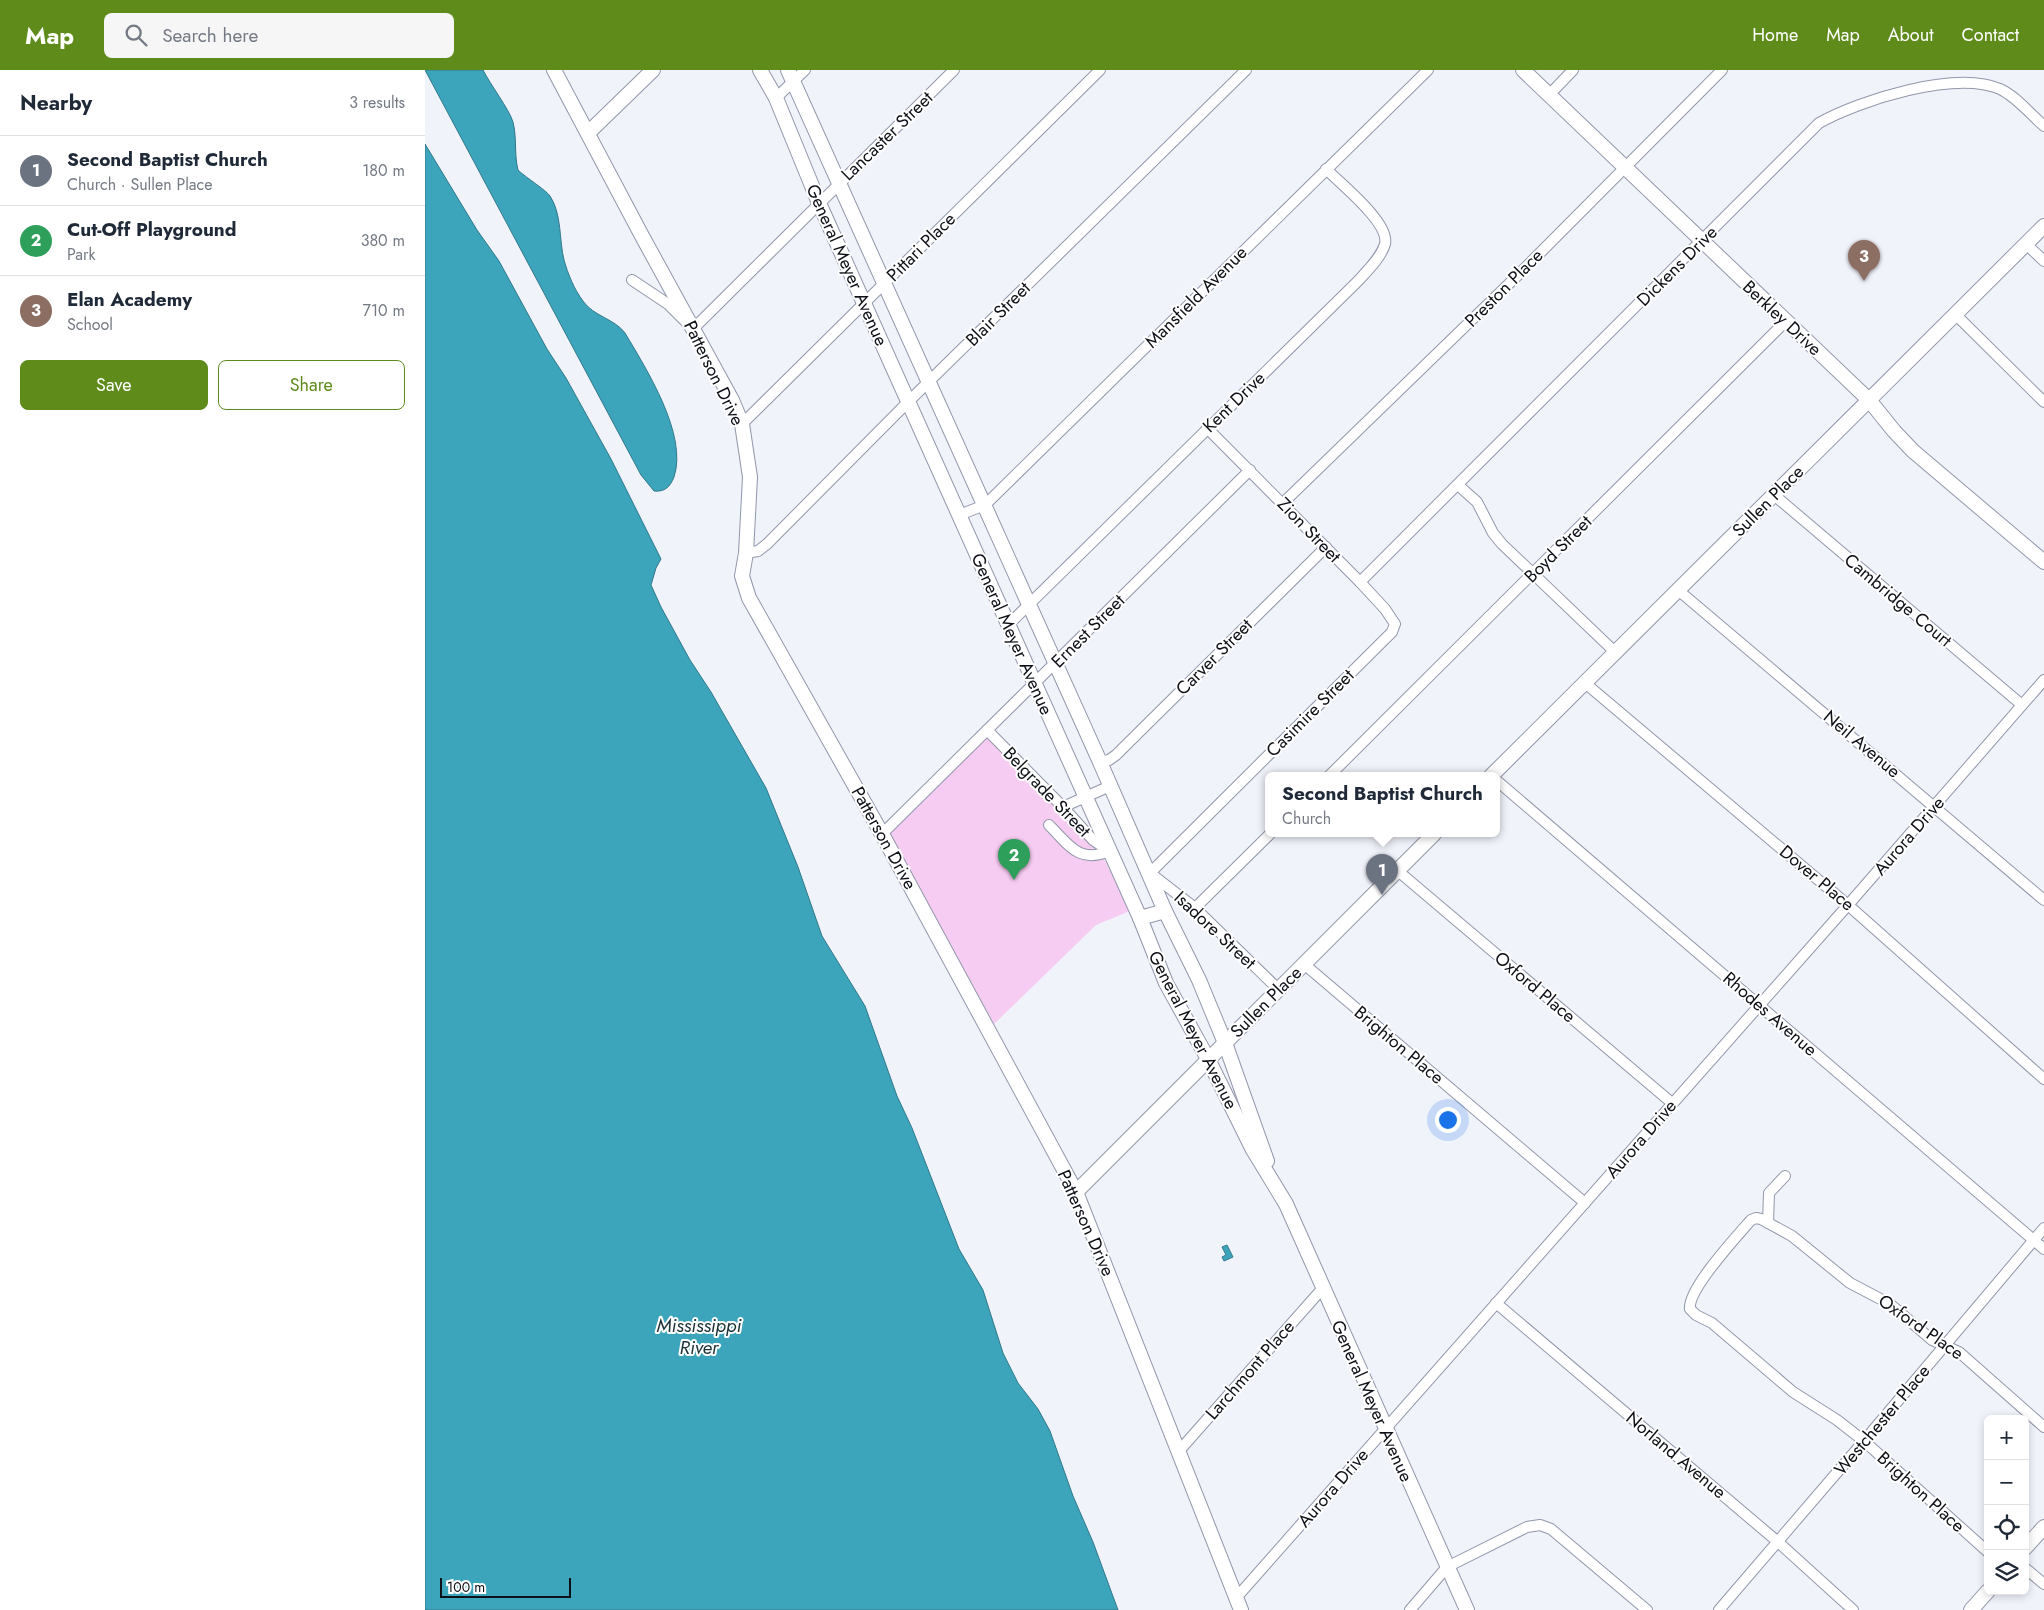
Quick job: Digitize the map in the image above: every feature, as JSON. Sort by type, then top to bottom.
[{"type":"street","name":"Patterson Drive","points":[[555,70],[732,400],[742,424],[750,477],[746,554],[742,576],[756,612],[882,834],[1076,1192],[1239,1604]]},
{"type":"street","points":[[588,133],[653,70]]},
{"type":"street","name":"General Meyer Avenue","points":[[760,70],[776,98],[819,203],[1140,918],[1166,984],[1208,1059],[1252,1148],[1279,1192]]},
{"type":"street","points":[[776,98],[791,76],[805,70]]},
{"type":"street","name":"Lancaster Street","points":[[693,329],[954,70]]},
{"type":"street","name":"Pittari Place","points":[[742,424],[1100,70]]},
{"type":"street","name":"Blair Street","points":[[746,554],[757,551],[767,544],[908,402],[1246,70]]},
{"type":"street","name":"Mansfield Avenue","points":[[959,515],[985,505],[1429,70]]},
{"type":"street","name":"Berkley Drive","points":[[1523,70],[1869,400],[1883,420],[1913,452],[2044,562]]},
{"type":"street","points":[[1549,95],[1573,70]]},
{"type":"street","name":"Preston Place","points":[[1283,503],[1461,331],[1722,70]]},
{"type":"street","name":"General Meyer Avenue","points":[[791,76],[1029,603],[1165,911],[1199,980],[1225,1043],[1252,1122],[1279,1192],[1467,1610]]},
{"type":"street","name":"Dickens Drive","points":[[1360,582],[1819,123],[1848,109],[1880,97],[1915,87],[1959,82],[1991,86],[2009,95],[2044,126]]},
{"type":"street","name":"Kent Drive","points":[[1008,625],[1357,282],[1382,250],[1385,237],[1384,231],[1375,218],[1326,169]]},
{"type":"street","name":"Sullen Place","points":[[1495,772],[2044,226]]},
{"type":"street","points":[[2027,244],[2044,261]]},
{"type":"street","points":[[632,280],[668,304],[693,329]]},
{"type":"street","points":[[1955,314],[2044,402]]},
{"type":"street","name":"Boyd Street","points":[[1333,772],[1786,322]]},
{"type":"street","name":"Zion Street","points":[[1207,428],[1283,503],[1394,619],[1395,627],[1386,638]]},
{"type":"street","name":"Ernest Street","points":[[882,834],[1250,470]]},
{"type":"street","points":[[1458,485],[1477,502],[1493,533],[1502,544],[1615,653]]},
{"type":"street","name":"Cambridge Court","points":[[1773,495],[2022,705]]},
{"type":"street","name":"Carver Street","points":[[1100,762],[1109,760],[1116,755],[1326,547]]},
{"type":"street","name":"Neil Avenue","points":[[1678,590],[2044,900]]},
{"type":"street","name":"Casimire Street","points":[[1149,873],[1386,638]]},
{"type":"street","name":"Aurora Drive","points":[[1239,1604],[1385,1430],[1849,905],[2044,680]]},
{"type":"street","name":"Dover Place","points":[[1585,683],[1849,905],[2044,1079]]},
{"type":"street","name":"Belgrade Street","points":[[987,730],[1063,806],[1093,840],[1109,852]]},
{"type":"street","name":"Rhodes Avenue","points":[[1500,783],[2044,1249]]},
{"type":"street","points":[[1063,806],[1110,786]]},
{"type":"street","points":[[1049,825],[1073,849],[1083,855],[1099,856],[1109,852]]},
{"type":"street","points":[[1195,908],[1267,837]]},
{"type":"street","name":"Sullen Place","points":[[1076,1192],[1431,837]]},
{"type":"street","name":"Oxford Place","points":[[1398,871],[1672,1104]]},
{"type":"street","name":"Isadore Street","points":[[1149,873],[1195,908],[1279,990]]},
{"type":"street","points":[[1140,918],[1165,911]]},
{"type":"street","name":"Brighton Place","points":[[1304,964],[1585,1203]]},
{"type":"street","points":[[1768,1223],[1769,1193],[1785,1176]]},
{"type":"street","name":"Brighton Place","points":[[1768,1223],[1756,1218],[1751,1220],[1694,1292],[1690,1300],[1690,1309],[1695,1315],[1712,1322],[1793,1392],[1837,1420],[1864,1441],[1986,1550]]},
{"type":"street","name":"Oxford Place","points":[[1768,1223],[1792,1236],[1850,1283],[1890,1304],[1932,1340],[1959,1352],[2044,1427]]},
{"type":"street","name":"Westchester Place","points":[[1719,1610],[2044,1228]]},
{"type":"street","name":"Larchmont Place","points":[[1179,1450],[1322,1288]]},
{"type":"street","name":"Norland Avenue","points":[[1496,1303],[1778,1542],[1853,1610]]},
{"type":"street","points":[[1410,1610],[1447,1567],[1527,1527],[1540,1525],[1551,1529],[1567,1541],[1647,1610]]},
{"type":"street","points":[[2029,1544],[2044,1527]]},
{"type":"street","points":[[2029,1571],[2044,1584]]},
{"type":"street","points":[[1971,1610],[1984,1595]]},
{"type":"shaded area","points":[[987,735],[1099,849],[1130,911],[1096,925],[994,1024],[887,833]]},
{"type":"water","points":[[425,70],[483,70],[508,110],[514,128],[518,170],[548,193],[554,203],[557,211],[562,252],[574,286],[587,306],[616,324],[625,333],[663,403],[675,442],[677,460],[671,484],[664,490],[654,491],[641,475]]},
{"type":"water","name":"Mississippi River","points":[[425,144],[477,230],[499,261],[547,349],[566,378],[611,459],[661,559],[651,585],[690,660],[711,692],[766,788],[798,867],[822,936],[865,1006],[897,1096],[912,1128],[959,1249],[983,1290],[1003,1353],[1018,1383],[1038,1409],[1050,1431],[1073,1496],[1093,1542],[1118,1610],[425,1610]]},
{"type":"water","points":[[1227,1245],[1233,1257],[1224,1261],[1222,1257],[1226,1255],[1222,1247]]},
{"type":"place","name":"Elan Academy","points":[[1864,281]]},
{"type":"place","name":"Cut-Off Playground","points":[[1014,880]]},
{"type":"place","name":"Second Baptist Church","points":[[1382,895]]}]
